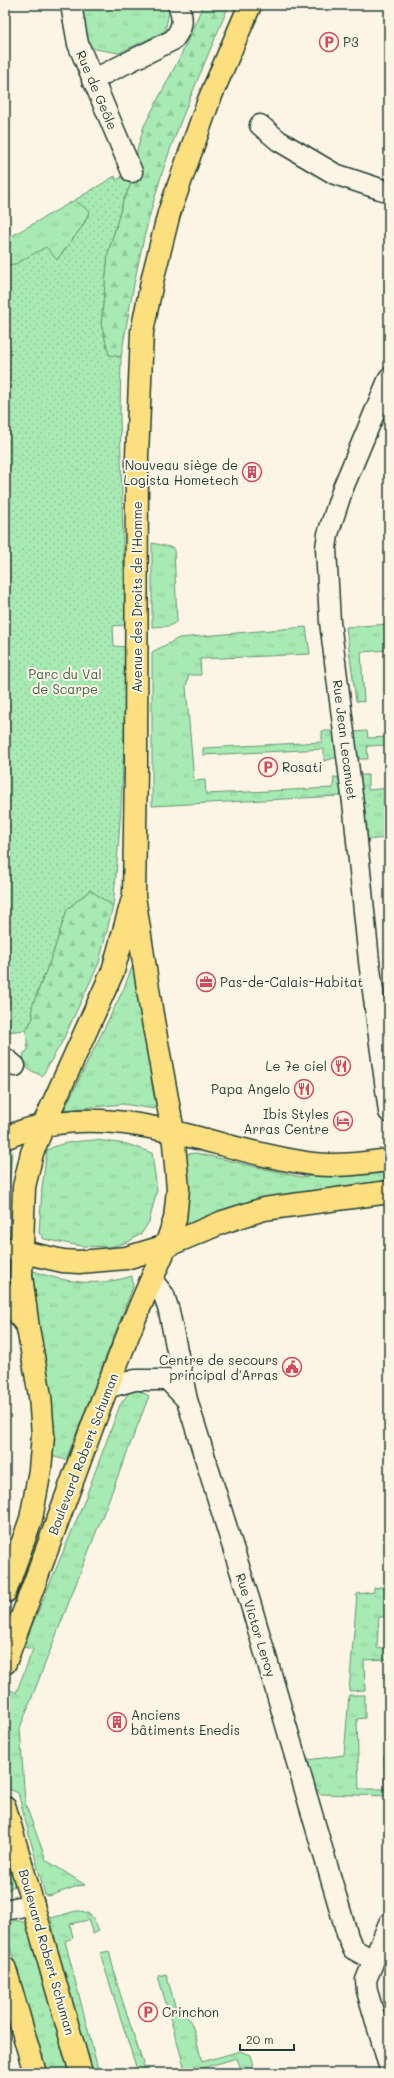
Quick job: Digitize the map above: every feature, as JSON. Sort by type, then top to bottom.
[{"type":"main road","name":"Avenue des Droits de l'Homme","points":[[134,896],[137,456],[142,332],[153,277],[169,213],[209,100],[250,5]]},
{"type":"main road","name":"Boulevard Robert Schuman","points":[[5,1592],[31,1519],[43,1435],[40,1396],[28,1328],[21,1276],[13,1250],[24,1187],[32,1153],[43,1126],[113,971],[134,896]]},
{"type":"main road","name":"Boulevard Robert Schuman","points":[[5,1663],[107,1388],[166,1246],[175,1219],[178,1188],[172,1132],[134,896]]},
{"type":"main road","points":[[5,1138],[20,1131],[43,1126],[68,1122],[116,1120],[200,1137],[268,1156],[313,1164],[348,1165],[389,1160]]},
{"type":"main road","points":[[13,1250],[63,1261],[92,1262],[126,1258],[166,1246],[223,1222],[264,1209],[389,1192]]},
{"type":"main road","points":[[5,1294],[28,1328]]},
{"type":"main road","name":"Boulevard Robert Schuman","points":[[5,1808],[34,1904],[81,2073]]},
{"type":"main road","points":[[5,1969],[35,2073]]},
{"type":"street","name":"Rue de Geôle","points":[[71,5],[78,44],[132,172]]},
{"type":"street","points":[[92,80],[173,40],[181,28],[180,10]]},
{"type":"street","points":[[260,125],[279,141],[335,174],[389,192]]},
{"type":"street","name":"Rue Jean Lecanuet","points":[[389,378],[344,488],[328,534],[326,548],[330,622],[354,811],[369,961],[389,1112]]},
{"type":"street","name":"Rue Victor Leroy","points":[[152,1280],[164,1295],[169,1311],[187,1400],[256,1622],[348,1938],[353,1949],[373,1960]]},
{"type":"street","points":[[107,1388],[140,1380],[168,1380],[187,1400]]},
{"type":"street","points":[[5,1910],[34,1904]]},
{"type":"street","points":[[389,1922],[366,1980],[367,1991],[389,2063]]},
{"type":"green space","points":[[78,5],[166,5],[169,12],[165,31],[119,53],[95,49],[86,43]]},
{"type":"green space","points":[[203,5],[229,5],[188,102],[161,176],[139,258],[121,357],[109,355],[101,324],[108,253],[123,201],[137,170],[137,150],[144,126],[181,55]]},
{"type":"green space","name":"Parc du Val de Scarpe","points":[[137,170],[123,201],[108,253],[101,324],[109,355],[121,357],[120,415],[125,625],[113,626],[114,646],[126,647],[125,712],[119,841],[113,906],[90,890],[67,909],[53,953],[32,1006],[33,1018],[26,1030],[5,1032],[5,266],[15,264],[46,247],[57,260],[82,227],[90,212],[75,200],[115,176],[116,180]]},
{"type":"green space","points":[[75,200],[90,211],[82,227],[57,260],[5,266],[5,233],[8,238]]},
{"type":"green space","points":[[152,543],[174,548],[177,621],[170,626],[152,627]]},
{"type":"green space","points":[[389,624],[389,650],[361,652],[364,702],[356,701],[346,627]]},
{"type":"green space","points":[[306,627],[310,654],[200,659],[201,675],[189,675],[186,686],[194,781],[205,780],[206,794],[333,788],[334,777],[341,778],[342,789],[340,796],[152,806],[152,652],[179,638]]},
{"type":"green space","points":[[322,731],[335,731],[338,757],[324,761],[324,749],[203,755],[203,748],[322,742]]},
{"type":"green space","points":[[367,731],[368,738],[389,737],[389,745],[367,746],[368,759],[355,759],[354,732]]},
{"type":"green space","points":[[356,775],[368,775],[368,790],[389,788],[389,838],[363,840]]},
{"type":"green space","points":[[90,890],[113,906],[99,963],[62,1042],[42,1076],[28,1069],[23,1063],[24,1053],[28,1050],[26,1030],[33,1018],[32,1006],[53,953],[67,909]]},
{"type":"green space","points":[[134,962],[154,1096],[159,1103],[154,1109],[123,1104],[64,1110],[124,988]]},
{"type":"green space","points":[[96,1140],[127,1144],[152,1153],[157,1190],[149,1222],[141,1234],[128,1242],[110,1247],[81,1246],[44,1239],[39,1233],[42,1188],[47,1150],[52,1147],[77,1141]]},
{"type":"green space","points":[[9,1148],[12,1152],[5,1234],[5,1150]]},
{"type":"green space","points":[[196,1153],[301,1177],[389,1169],[389,1182],[185,1226],[189,1186],[185,1154]]},
{"type":"green space","points":[[31,1270],[68,1281],[81,1282],[107,1282],[132,1276],[133,1287],[66,1460],[51,1456],[32,1294]]},
{"type":"green space","points":[[133,1387],[149,1396],[20,1728],[25,1803],[46,1860],[85,1885],[49,1896],[45,1895],[18,1793],[7,1788],[5,1779],[5,1696],[7,1688],[16,1693],[33,1649],[23,1647],[82,1507],[120,1405]]},
{"type":"green space","points":[[389,1586],[389,1617],[379,1617],[377,1648],[389,1649],[389,1659],[364,1660],[365,1690],[349,1691],[357,1594],[374,1592],[374,1588]]},
{"type":"green space","points":[[349,1695],[365,1695],[365,1718],[357,1719],[359,1789],[385,1789],[384,1756],[389,1756],[389,1796],[320,1794],[318,1790],[315,1790],[308,1760],[344,1755]]},
{"type":"green space","points":[[5,1842],[16,1878],[14,1886],[5,1892]]},
{"type":"green space","points":[[76,1911],[85,1912],[91,1916],[94,1919],[99,1931],[93,1934],[88,1920],[70,1924],[73,1938],[65,1941],[99,2073],[88,2073],[64,1986],[51,1918]]},
{"type":"green space","points":[[15,1920],[26,1923],[31,1934],[70,2073],[47,2073],[8,1941],[6,1926]]},
{"type":"green space","points":[[109,1951],[118,1987],[146,2073],[138,2073],[100,1953]]},
{"type":"green space","points":[[166,1974],[175,2005],[187,2016],[194,2030],[202,2062],[240,2051],[250,2055],[255,2073],[242,2073],[237,2058],[199,2069],[200,2073],[186,2073],[158,1976]]},
{"type":"place","name":"P3","points":[[329,42]]},
{"type":"place","name":"Nouveau siège de Logista Hometech","points":[[252,472]]},
{"type":"place","name":"Rosati","points":[[268,767]]},
{"type":"place","name":"Pas-de-Calais-Habitat","points":[[206,982]]},
{"type":"place","name":"Le 7e ciel","points":[[341,1066]]},
{"type":"place","name":"Papa Angelo","points":[[304,1089]]},
{"type":"place","name":"Ibis Styles Arras Centre","points":[[343,1121]]},
{"type":"place","name":"Centre de secours principal d'Arras","points":[[292,1367]]},
{"type":"place","name":"Anciens bâtiments Enedis","points":[[117,1722]]},
{"type":"place","name":"Crinchon","points":[[148,2012]]}]
